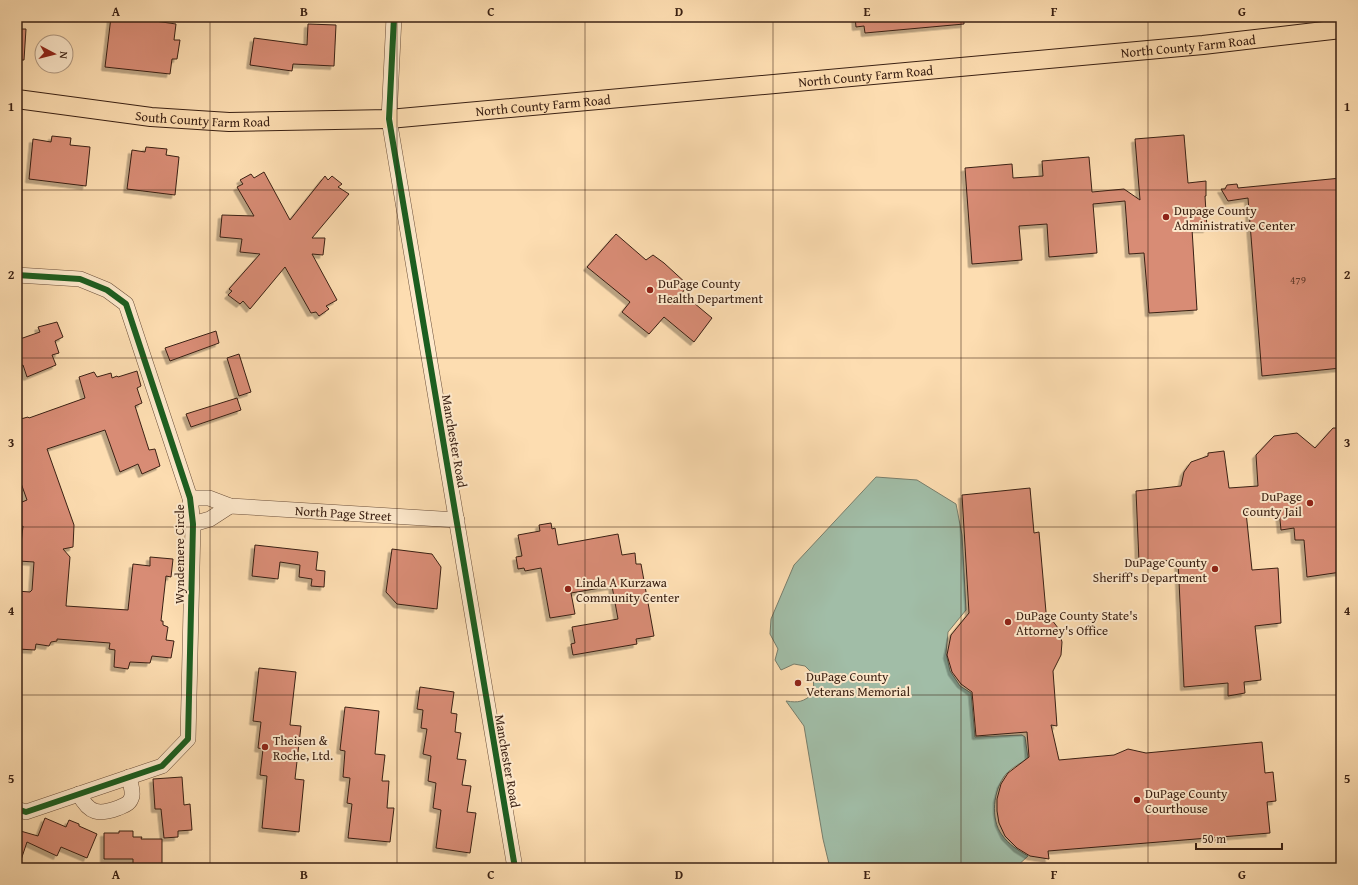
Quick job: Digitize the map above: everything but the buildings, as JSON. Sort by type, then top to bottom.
[{"type":"main road","name":"North County Farm Road","points":[[389,119],[1203,45],[1341,29]]},
{"type":"main road","name":"South County Farm Road","points":[[17,99],[151,117],[229,122],[389,119]]},
{"type":"street","name":"Manchester Road","points":[[394,17],[389,119],[516,868]]},
{"type":"street","name":"Wyndemere Circle","points":[[17,275],[80,279],[107,290],[126,304],[190,498],[193,524],[188,739],[162,766],[26,812],[17,809]]},
{"type":"street","name":"North Page Street","points":[[190,498],[209,498],[230,506],[457,520]]},
{"type":"street","points":[[193,524],[210,519],[230,506]]},
{"type":"street","points":[[79,794],[83,802],[89,808],[96,812],[105,813],[127,804],[130,800],[132,791],[129,777]]},
{"type":"shaded area","points":[[876,477],[917,480],[956,504],[962,535],[966,610],[948,632],[946,653],[950,671],[960,686],[971,693],[975,737],[1022,735],[1025,737],[1028,758],[1006,774],[998,788],[995,804],[996,821],[1002,835],[1017,849],[1028,856],[1015,868],[830,868],[823,839],[804,726],[786,701],[801,701],[814,693],[813,674],[805,666],[794,664],[781,670],[775,660],[778,649],[770,634],[771,619],[794,565]]},
{"type":"cycle path","points":[[394,17],[389,119],[515,868]]},
{"type":"cycle path","points":[[17,275],[80,279],[107,290],[126,304],[190,498],[193,524],[188,739],[162,766],[26,812],[17,809]]},
{"type":"place","name":"Dupage County Administrative Center","points":[[1166,217]]},
{"type":"place","name":"DuPage County Health Department","points":[[650,290]]},
{"type":"place","name":"DuPage County Jail","points":[[1310,503]]},
{"type":"place","name":"DuPage County Sheriff's Department","points":[[1215,569]]},
{"type":"place","name":"Linda A Kurzawa Community Center","points":[[568,589]]},
{"type":"place","name":"DuPage County State's Attorney's Office","points":[[1008,622]]},
{"type":"place","name":"DuPage County Veterans Memorial","points":[[798,683]]},
{"type":"place","name":"Theisen & Roche, Ltd.","points":[[265,747]]},
{"type":"place","name":"DuPage County Courthouse","points":[[1137,800]]}]
